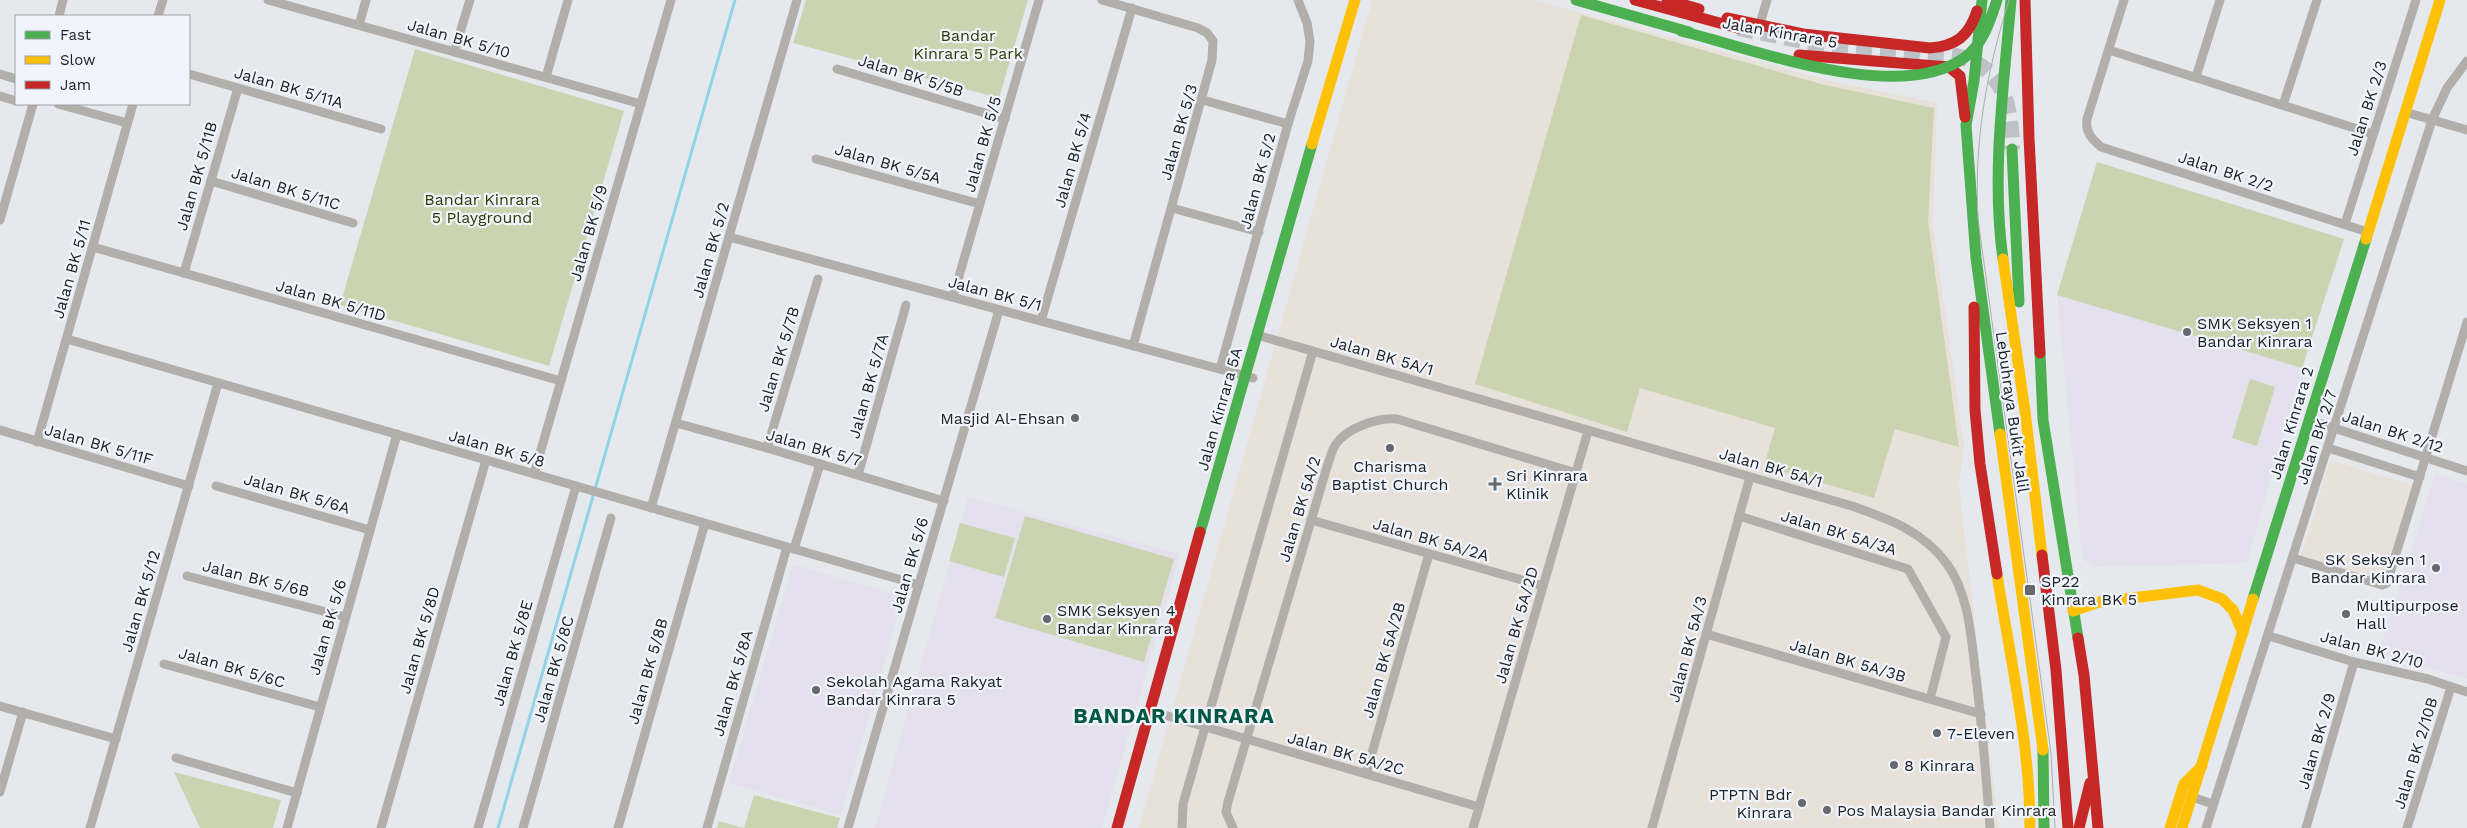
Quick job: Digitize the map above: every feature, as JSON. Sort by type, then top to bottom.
[{"type":"main road","name":"Jalan Kinrara 5A","points":[[1261,336],[1355,0]]},
{"type":"main road","name":"Jalan Kinrara 5A","points":[[1117,828],[1154,712],[1249,377],[1362,0]]},
{"type":"main road","name":"Jalan Kinrara 5","points":[[1576,0],[1681,31],[1795,55],[1949,67],[1960,76],[1966,125]]},
{"type":"main road","points":[[1635,0],[1738,28]]},
{"type":"main road","name":"Jalan Kinrara 5","points":[[1667,0],[1759,27],[1843,40],[1930,48],[1947,48],[1959,42],[1967,34],[1973,23],[1981,0]]},
{"type":"main road","name":"Lebuhraya Bukit Jalil","points":[[1981,0],[1974,81],[1966,125],[1976,258],[2043,747],[2044,828]]},
{"type":"main road","points":[[1681,31],[1829,70],[1907,78],[1926,76],[1944,70],[1958,64],[1970,54],[1987,32],[1997,0]]},
{"type":"main road","name":"Lebuhraya Bukit Jalil","points":[[2011,0],[2000,142],[2000,240],[2024,411],[2056,670],[2068,828]]},
{"type":"main road","points":[[2025,0],[2029,138],[2043,420],[2084,675],[2098,828]]},
{"type":"main road","name":"Jalan Kinrara 2","points":[[2182,828],[2440,0]]},
{"type":"main road","points":[[2012,149],[2018,290],[2028,389],[2024,411]]},
{"type":"main road","points":[[1976,258],[1973,340],[1980,464],[2025,750],[2035,828]]},
{"type":"main road","points":[[2073,611],[2099,602],[2198,590],[2222,599],[2233,610],[2243,633]]},
{"type":"main road","name":"Jalan Kinrara 5A","points":[[1126,828],[1154,712]]},
{"type":"main road","points":[[2170,828],[2184,784],[2202,766]]},
{"type":"main road","points":[[2079,828],[2093,771]]},
{"type":"main road","points":[[2030,792],[2030,828]]},
{"type":"street","points":[[59,15],[63,0]]},
{"type":"street","points":[[158,15],[163,0]]},
{"type":"street","name":"Jalan BK 5/10","points":[[268,0],[641,104]]},
{"type":"street","points":[[359,25],[366,0]]},
{"type":"street","points":[[454,52],[470,0]]},
{"type":"street","points":[[546,77],[568,0]]},
{"type":"street","name":"Jalan BK 5/9","points":[[534,474],[671,0]]},
{"type":"street","name":"Jalan BK 5/2","points":[[652,508],[797,0]]},
{"type":"street","name":"Jalan BK 5/5","points":[[953,297],[1039,0]]},
{"type":"street","name":"Jalan BK 5/3","points":[[1102,0],[1198,28],[1207,33],[1212,41],[1213,50],[1203,100],[1134,346]]},
{"type":"street","name":"Jalan BK 5/2","points":[[1220,369],[1288,124],[1308,61],[1310,41],[1307,23],[1298,0]]},
{"type":"street","points":[[1759,27],[1767,0]]},
{"type":"street","points":[[2124,0],[2109,50],[2373,134]]},
{"type":"street","points":[[2196,77],[2220,0]]},
{"type":"street","points":[[2283,105],[2317,0]]},
{"type":"street","name":"Jalan BK 2/3","points":[[2345,224],[2416,0]]},
{"type":"street","name":"Jalan BK 5/4","points":[[1041,321],[1132,8]]},
{"type":"street","name":"Jalan BK 2/2","points":[[2109,50],[2086,126],[2090,138],[2101,147],[2368,232]]},
{"type":"street","name":"Jalan BK 2/7","points":[[2206,828],[2269,636],[2432,120],[2447,88],[2467,60]]},
{"type":"street","name":"Jalan BK 5/5B","points":[[837,69],[1005,118]]},
{"type":"street","points":[[0,74],[15,79]]},
{"type":"street","name":"Jalan BK 5/11A","points":[[190,74],[381,129]]},
{"type":"street","name":"Jalan BK 5/11B","points":[[184,274],[238,88]]},
{"type":"street","points":[[0,96],[15,101]]},
{"type":"street","points":[[1203,100],[1288,124]]},
{"type":"street","points":[[0,220],[31,105]]},
{"type":"street","points":[[62,105],[128,123]]},
{"type":"street","name":"Jalan BK 5/11","points":[[38,442],[133,105]]},
{"type":"street","points":[[2405,112],[2467,130]]},
{"type":"street","name":"Jalan BK 5/5A","points":[[816,159],[980,204]]},
{"type":"street","name":"Jalan BK 5/11C","points":[[211,181],[353,223]]},
{"type":"street","points":[[1172,208],[1258,232]]},
{"type":"street","name":"Jalan BK 5/1","points":[[729,236],[1249,377]]},
{"type":"street","name":"Jalan BK 5/11D","points":[[93,247],[561,381]]},
{"type":"street","name":"Jalan BK 5/7B","points":[[767,448],[818,279]]},
{"type":"street","name":"Jalan BK 5/7A","points":[[858,475],[906,305]]},
{"type":"street","name":"Jalan BK 5/6","points":[[848,828],[999,310]]},
{"type":"street","points":[[2293,558],[2382,584],[2387,583],[2467,322]]},
{"type":"street","name":"Jalan BK 5A/1","points":[[1261,336],[1750,477],[1888,518],[1907,527],[1935,550],[1951,570],[1963,596],[1981,714],[1990,828]]},
{"type":"street","name":"Jalan BK 5/8","points":[[67,338],[919,585]]},
{"type":"street","name":"Jalan BK 5A/1","points":[[1182,828],[1183,804],[1313,351]]},
{"type":"street","name":"Jalan BK 5/12","points":[[90,828],[218,382]]},
{"type":"street","name":"Jalan BK 5A/2","points":[[1233,828],[1226,812],[1245,740],[1311,520],[1335,445],[1341,438],[1371,422],[1383,418],[1411,422],[1576,474]]},
{"type":"street","name":"Jalan BK 2/12","points":[[2309,420],[2467,471]]},
{"type":"street","name":"Jalan BK 5/7","points":[[676,423],[944,501]]},
{"type":"street","name":"Jalan BK 5/11F","points":[[0,430],[189,486]]},
{"type":"street","name":"Jalan BK 5A/2D","points":[[1473,828],[1588,430]]},
{"type":"street","name":"Jalan BK 5/6","points":[[287,828],[397,434]]},
{"type":"street","points":[[2328,448],[2420,477]]},
{"type":"street","name":"Jalan BK 5/8D","points":[[381,828],[486,460]]},
{"type":"street","name":"Jalan BK 5/8A","points":[[707,828],[791,548],[820,464]]},
{"type":"street","name":"Jalan BK 5A/3","points":[[1652,828],[1750,477]]},
{"type":"street","name":"Jalan BK 5/6A","points":[[216,486],[370,530]]},
{"type":"street","name":"Jalan BK 5/8E","points":[[478,828],[576,486]]},
{"type":"street","name":"Jalan BK 5A/3A","points":[[1739,516],[1908,569],[1946,637],[1930,699]]},
{"type":"street","name":"Jalan BK 5/8C","points":[[523,828],[611,518]]},
{"type":"street","name":"Jalan BK 5A/2A","points":[[1311,520],[1543,586]]},
{"type":"street","name":"Jalan BK 5/8B","points":[[618,828],[705,523]]},
{"type":"street","name":"Jalan BK 5A/2B","points":[[1366,774],[1429,554]]},
{"type":"street","name":"Jalan BK 5/6B","points":[[187,576],[346,617]]},
{"type":"street","name":"Jalan BK 5A/3B","points":[[1706,634],[1981,714]]},
{"type":"street","name":"Jalan BK 2/10","points":[[2269,636],[2354,662],[2467,692]]},
{"type":"street","name":"Jalan BK 2/9","points":[[2306,828],[2354,662]]},
{"type":"street","name":"Jalan BK 5/6C","points":[[164,664],[320,707]]},
{"type":"street","name":"Jalan BK 2/10B","points":[[2407,828],[2451,687]]},
{"type":"street","points":[[0,706],[116,739]]},
{"type":"street","points":[[0,792],[23,712]]},
{"type":"street","name":"Jalan BK 5A/2C","points":[[1154,712],[1479,807]]},
{"type":"street","points":[[176,758],[296,793]]},
{"type":"street","points":[[2192,797],[2213,804]]},
{"type":"shaded area","points":[[1372,0],[1534,0],[1827,80],[1937,103],[1933,224],[1964,445],[1959,486],[1999,828],[1139,828]]},
{"type":"shaded area","name":"SMK Seksyen 1 Bandar Kinrara","points":[[2097,162],[2344,239],[2302,368],[2247,563],[2092,567],[2082,557],[2057,295]]},
{"type":"shaded area","points":[[2330,460],[2412,485],[2382,580],[2301,556]]},
{"type":"shaded area","name":"SK Seksyen 1 Bandar Kinrara","points":[[2435,474],[2467,484],[2467,679],[2379,653]]},
{"type":"shaded area","name":"SMK Seksyen 4 Bandar Kinrara","points":[[968,497],[1180,554],[1102,828],[875,828]]},
{"type":"shaded area","name":"Sekolah Agama Rakyat Bandar Kinrara 5","points":[[793,564],[903,597],[841,815],[729,783]]},
{"type":"green space","name":"Bandar Kinrara 5 Park","points":[[806,0],[1028,0],[999,98],[793,43]]},
{"type":"green space","points":[[1581,15],[1821,84],[1934,108],[1928,221],[1959,447],[1895,429],[1874,498],[1764,466],[1775,428],[1640,388],[1627,432],[1475,384]]},
{"type":"green space","name":"Bandar Kinrara 5 Playground","points":[[415,49],[624,111],[549,366],[340,305]]},
{"type":"green space","points":[[2097,162],[2344,239],[2302,368],[2057,295]]},
{"type":"green space","points":[[2250,379],[2275,387],[2257,446],[2232,438]]},
{"type":"green space","points":[[1025,516],[1174,559],[1144,662],[995,618]]},
{"type":"green space","points":[[960,523],[1015,538],[1004,577],[949,561]]},
{"type":"green space","points":[[174,772],[281,800],[273,828],[200,828]]},
{"type":"green space","points":[[754,795],[840,818],[837,828],[744,828]]},
{"type":"green space","points":[[719,821],[744,828],[717,828]]},
{"type":"waterway","points":[[498,828],[735,0]]},
{"type":"tunnel","points":[[1738,28],[1824,45],[1956,56],[1972,61],[1995,78],[2002,90],[2010,118],[2012,149]]},
{"type":"tram line","points":[[2009,0],[1994,54],[1983,108],[1978,162],[1978,219],[2051,753],[2055,828]]},
{"type":"traffic: fast","points":[[1576,0],[1689,32]]},
{"type":"traffic: fast","points":[[1982,0],[1974,81],[1966,125],[1976,258],[2000,434]]},
{"type":"traffic: fast","points":[[1681,31],[1785,60],[1825,69],[1865,75],[1902,76],[1936,71],[1971,53],[1981,39],[1997,0]]},
{"type":"traffic: fast","points":[[2003,259],[1998,195],[1998,162],[2011,0]]},
{"type":"traffic: fast","points":[[1200,532],[1312,144]]},
{"type":"traffic: fast","points":[[2012,149],[2019,302]]},
{"type":"traffic: fast","points":[[2253,599],[2366,239]]},
{"type":"traffic: fast","points":[[2040,353],[2043,420],[2078,638]]},
{"type":"traffic: fast","points":[[2043,750],[2044,828]]},
{"type":"traffic: slow","points":[[1312,144],[1355,0]]},
{"type":"traffic: slow","points":[[2366,239],[2440,0]]},
{"type":"traffic: slow","points":[[2003,259],[2025,411],[2042,555]]},
{"type":"traffic: slow","points":[[2000,434],[2043,750]]},
{"type":"traffic: slow","points":[[1997,574],[2023,732],[2027,764],[2030,828]]},
{"type":"traffic: slow","points":[[2073,611],[2099,602],[2198,590],[2222,599],[2233,610],[2243,633]]},
{"type":"traffic: slow","points":[[2182,828],[2253,599]]},
{"type":"traffic: slow","points":[[2170,828],[2184,784],[2202,766]]},
{"type":"traffic: jam","points":[[1635,0],[1738,28]]},
{"type":"traffic: jam","points":[[1667,0],[1699,9]]},
{"type":"traffic: jam","points":[[2025,0],[2029,138],[2040,353]]},
{"type":"traffic: jam","points":[[1727,18],[1803,34],[1930,48],[1947,45],[1960,38],[1970,27],[1977,11]]},
{"type":"traffic: jam","points":[[1799,55],[1949,67],[1960,76],[1965,117]]},
{"type":"traffic: jam","points":[[1974,307],[1975,410],[1980,464],[1997,574]]},
{"type":"traffic: jam","points":[[1117,828],[1200,532]]},
{"type":"traffic: jam","points":[[2042,555],[2056,670],[2068,828]]},
{"type":"traffic: jam","points":[[2078,638],[2084,675],[2098,828]]},
{"type":"traffic: jam","points":[[2079,828],[2090,783]]},
{"type":"place","name":"SMK Seksyen 1 Bandar Kinrara","points":[[2187,332]]},
{"type":"place","name":"Masjid Al-Ehsan","points":[[1075,418]]},
{"type":"place","name":"Charisma Baptist Church","points":[[1390,448]]},
{"type":"place","name":"Sri Kinrara Klinik","points":[[1495,484]]},
{"type":"place","name":"SK Seksyen 1 Bandar Kinrara","points":[[2436,568]]},
{"type":"place","name":"SP22 Kinrara BK 5","points":[[2030,590]]},
{"type":"place","name":"Multipurpose Hall","points":[[2346,614]]},
{"type":"place","name":"SMK Seksyen 4 Bandar Kinrara","points":[[1047,619]]},
{"type":"place","name":"Sekolah Agama Rakyat Bandar Kinrara 5","points":[[816,690]]},
{"type":"place","name":"7-Eleven","points":[[1937,733]]},
{"type":"place","name":"8 Kinrara","points":[[1894,765]]},
{"type":"place","name":"PTPTN Bdr Kinrara","points":[[1802,803]]},
{"type":"place","name":"Pos Malaysia Bandar Kinrara","points":[[1827,810]]},
{"type":"district","name":"BANDAR KINRARA","points":[[1174,716]]}]
